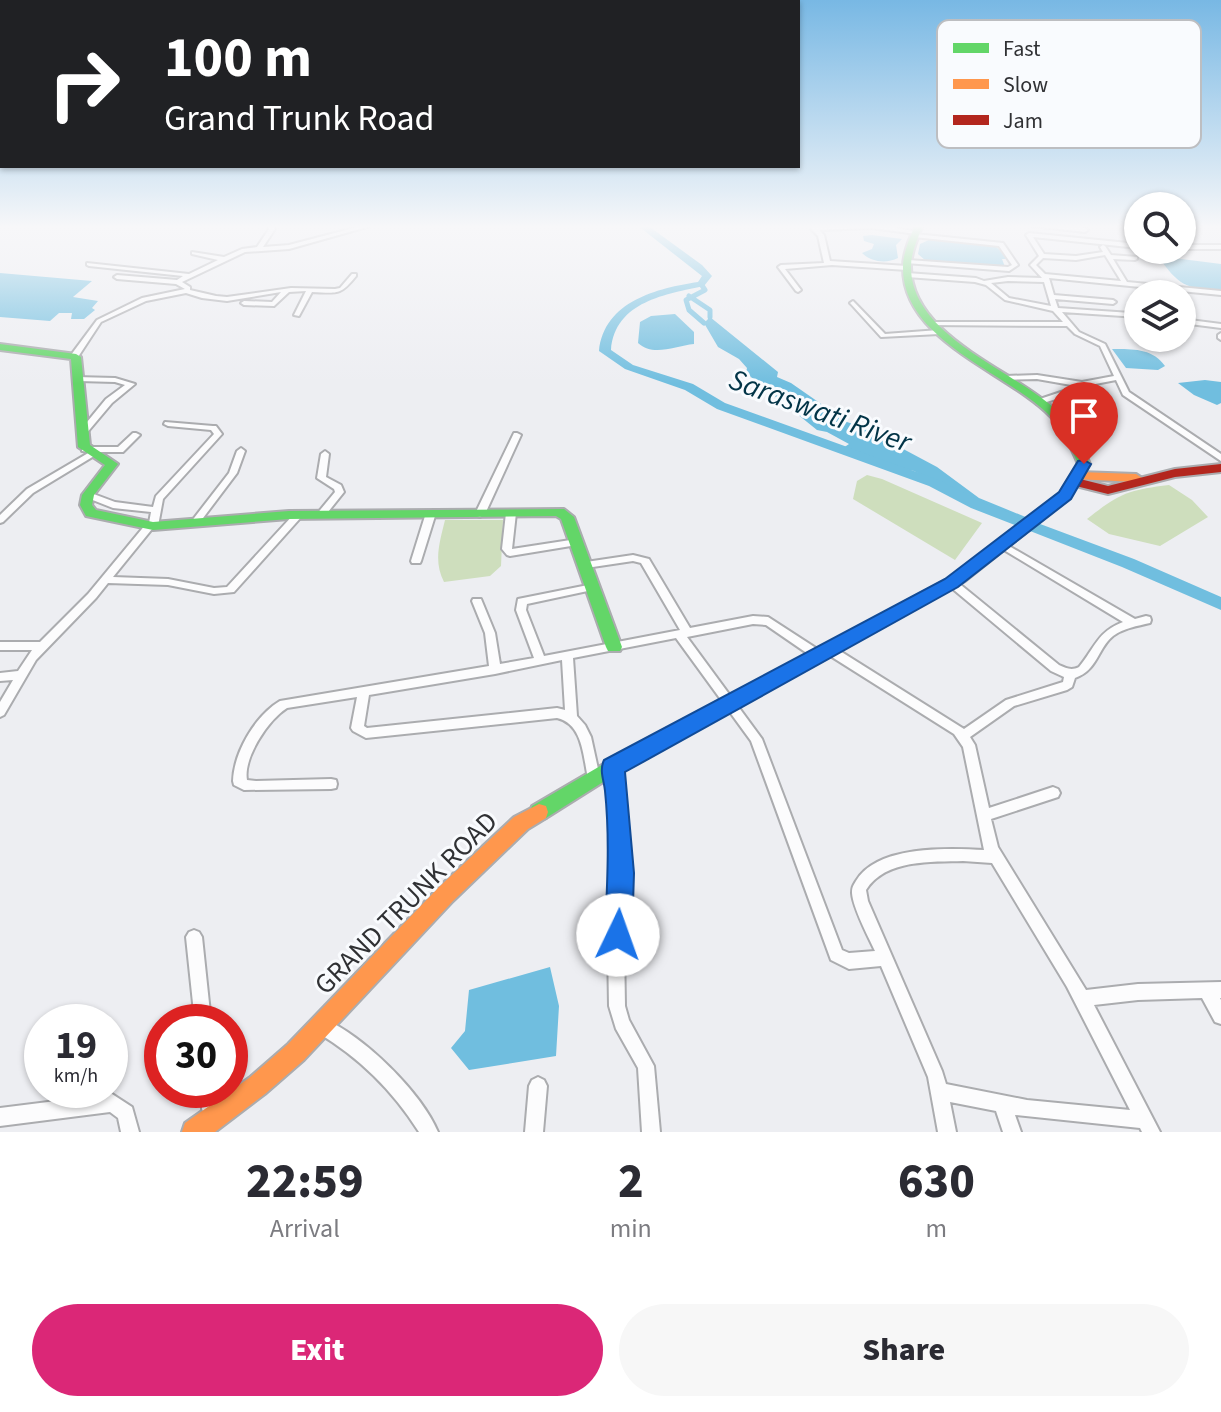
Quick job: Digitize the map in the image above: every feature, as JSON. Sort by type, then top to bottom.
[{"type":"main road","points":[[910,278],[918,304],[935,328],[1066,424],[1084,464],[1077,479],[1113,484]]},
{"type":"main road","points":[[0,347],[75,355],[82,433],[88,452],[112,464],[88,495],[86,505],[91,513],[151,526],[298,515],[564,514],[586,565],[614,647]]},
{"type":"main road","points":[[1082,456],[1113,484]]},
{"type":"main road","points":[[1065,495],[1113,484],[1221,468]]},
{"type":"main road","name":"GRAND TRUNK ROAD","points":[[194,1132],[257,1086],[322,1026],[490,850],[531,816],[613,767],[952,583],[1065,495],[1077,479]]},
{"type":"street","points":[[127,278],[178,282],[188,288],[186,291]]},
{"type":"street","points":[[178,282],[186,278]]},
{"type":"street","points":[[75,355],[99,321],[144,299],[186,291],[213,300],[234,301],[287,290],[341,290],[352,278]]},
{"type":"street","points":[[789,278],[798,290]]},
{"type":"street","points":[[958,278],[985,283],[1046,278],[1124,282]]},
{"type":"street","points":[[1046,278],[1055,309],[1077,333],[1103,345],[1126,393],[1221,458]]},
{"type":"street","points":[[1122,278],[1124,282]]},
{"type":"street","points":[[985,283],[1003,298],[1055,309],[1124,314]]},
{"type":"street","points":[[228,306],[248,302],[274,304],[287,290]]},
{"type":"street","points":[[297,315],[310,290]]},
{"type":"street","points":[[1196,292],[1221,294]]},
{"type":"street","points":[[1052,297],[1113,302]]},
{"type":"street","points":[[853,303],[881,336],[935,328],[1069,324]]},
{"type":"street","points":[[1196,323],[1221,326]]},
{"type":"street","points":[[1006,378],[1037,377],[1082,384],[1119,377]]},
{"type":"street","points":[[79,379],[115,380],[131,384],[109,401],[82,433]]},
{"type":"street","points":[[1040,402],[1079,389],[1082,384]]},
{"type":"street","points":[[0,712],[20,675],[41,646],[107,580],[151,526],[162,494],[218,434],[213,428],[168,424]]},
{"type":"street","points":[[0,520],[30,491],[88,452],[120,450],[136,435]]},
{"type":"street","points":[[480,514],[517,435]]},
{"type":"street","points":[[194,524],[233,473],[241,451]]},
{"type":"street","points":[[321,515],[340,492],[338,487],[321,476],[325,454]]},
{"type":"street","points":[[88,495],[113,505],[156,510]]},
{"type":"street","points":[[511,513],[507,549],[510,553],[577,542]]},
{"type":"street","points":[[107,580],[162,581],[214,591],[230,590],[298,515]]},
{"type":"street","points":[[416,561],[430,516]]},
{"type":"street","points":[[1007,542],[1133,623]]},
{"type":"street","points":[[586,565],[633,558],[645,561],[683,633],[756,739],[836,955],[849,961],[885,958]]},
{"type":"street","points":[[952,583],[1055,668],[1070,673],[1091,663],[1109,633],[1146,620]]},
{"type":"street","points":[[541,661],[521,610],[522,602],[593,587]]},
{"type":"street","points":[[477,601],[490,633],[495,670]]},
{"type":"street","points":[[331,784],[244,785],[238,775],[265,719],[276,708],[753,620],[768,621],[963,736],[973,755],[988,840],[1054,946],[1147,1126]]},
{"type":"street","points":[[0,646],[41,646]]},
{"type":"street","points":[[567,656],[571,716]]},
{"type":"street","points":[[963,736],[1010,703],[1063,687],[1068,684],[1070,673]]},
{"type":"street","points":[[0,677],[20,675]]},
{"type":"street","points":[[364,692],[357,728],[366,733],[557,713],[571,716],[581,725],[594,778]]},
{"type":"street","points":[[613,767],[621,873],[617,1006],[622,1023],[646,1066],[651,1132]]},
{"type":"street","points":[[983,816],[1053,793]]},
{"type":"street","points":[[947,1132],[941,1092],[859,893],[860,883],[869,873],[936,854],[997,857]]},
{"type":"street","points":[[194,937],[201,1004]]},
{"type":"street","points":[[1082,999],[1138,992],[1214,990],[1221,1016]]},
{"type":"street","points":[[322,1026],[390,1078],[429,1132]]},
{"type":"street","points":[[534,1132],[538,1086]]},
{"type":"street","points":[[941,1092],[1002,1105],[1147,1126]]},
{"type":"street","points":[[0,1117],[112,1103],[126,1113],[130,1132]]},
{"type":"street","points":[[1002,1105],[1012,1132]]},
{"type":"street","points":[[211,1108],[212,1119]]},
{"type":"green space","points":[[867,475],[982,523],[955,560],[853,499],[857,481]]},
{"type":"green space","points":[[1169,485],[1192,500],[1208,517],[1160,546],[1109,534],[1087,519],[1125,494]]},
{"type":"green space","points":[[445,520],[503,520],[501,566],[490,576],[444,582],[438,559]]},
{"type":"water","points":[[0,278],[92,281],[73,297],[98,301],[92,308],[95,310],[84,319],[71,319],[72,313],[59,313],[50,321],[0,317]]},
{"type":"water","points":[[1176,278],[1221,278],[1221,291],[1196,288],[1196,280]]},
{"type":"water","points":[[675,314],[694,332],[694,344],[657,350],[638,343],[640,322],[651,316]]},
{"type":"water","points":[[710,317],[778,372],[777,377],[791,383],[847,422],[937,467],[979,498],[1028,518],[1022,522],[976,505],[914,471],[840,450],[849,444],[817,430],[746,373],[747,368],[739,359],[718,347],[704,323]]},
{"type":"water","points":[[1112,349],[1148,353],[1165,366],[1158,370],[1126,368]]},
{"type":"water","points":[[1221,382],[1221,403],[1217,405],[1194,395],[1178,383]]},
{"type":"water","points":[[550,967],[559,1006],[556,1056],[469,1070],[451,1048],[465,1031],[469,990]]},
{"type":"waterway","name":"Saraswati River","points":[[706,278],[701,284],[662,292],[629,308],[607,339],[605,351],[629,367],[689,387],[721,406],[934,483],[976,505],[1128,563],[1221,604]]},
{"type":"waterway","points":[[691,297],[705,290],[701,284]]},
{"type":"waterway","points":[[691,297],[710,310],[710,317]]},
{"type":"waterway","points":[[691,297],[686,300],[689,310],[704,323]]},
{"type":"traffic: fast","points":[[539,812],[613,767],[960,578],[1065,495],[1084,464],[1060,420],[1029,393],[943,336],[926,318],[914,297],[909,278]]},
{"type":"traffic: fast","points":[[0,347],[76,357],[84,447],[112,464],[88,495],[86,505],[91,513],[153,526],[289,515],[559,512],[567,517],[614,647]]},
{"type":"traffic: slow","points":[[1079,476],[1136,478]]},
{"type":"traffic: slow","points":[[194,1132],[257,1086],[296,1052],[446,894],[521,823],[539,812]]},
{"type":"traffic: jam","points":[[1076,482],[1108,490],[1175,473],[1221,468]]},
{"type":"route","points":[[618,935],[621,873],[613,767],[960,578],[1065,495],[1084,464]]}]
